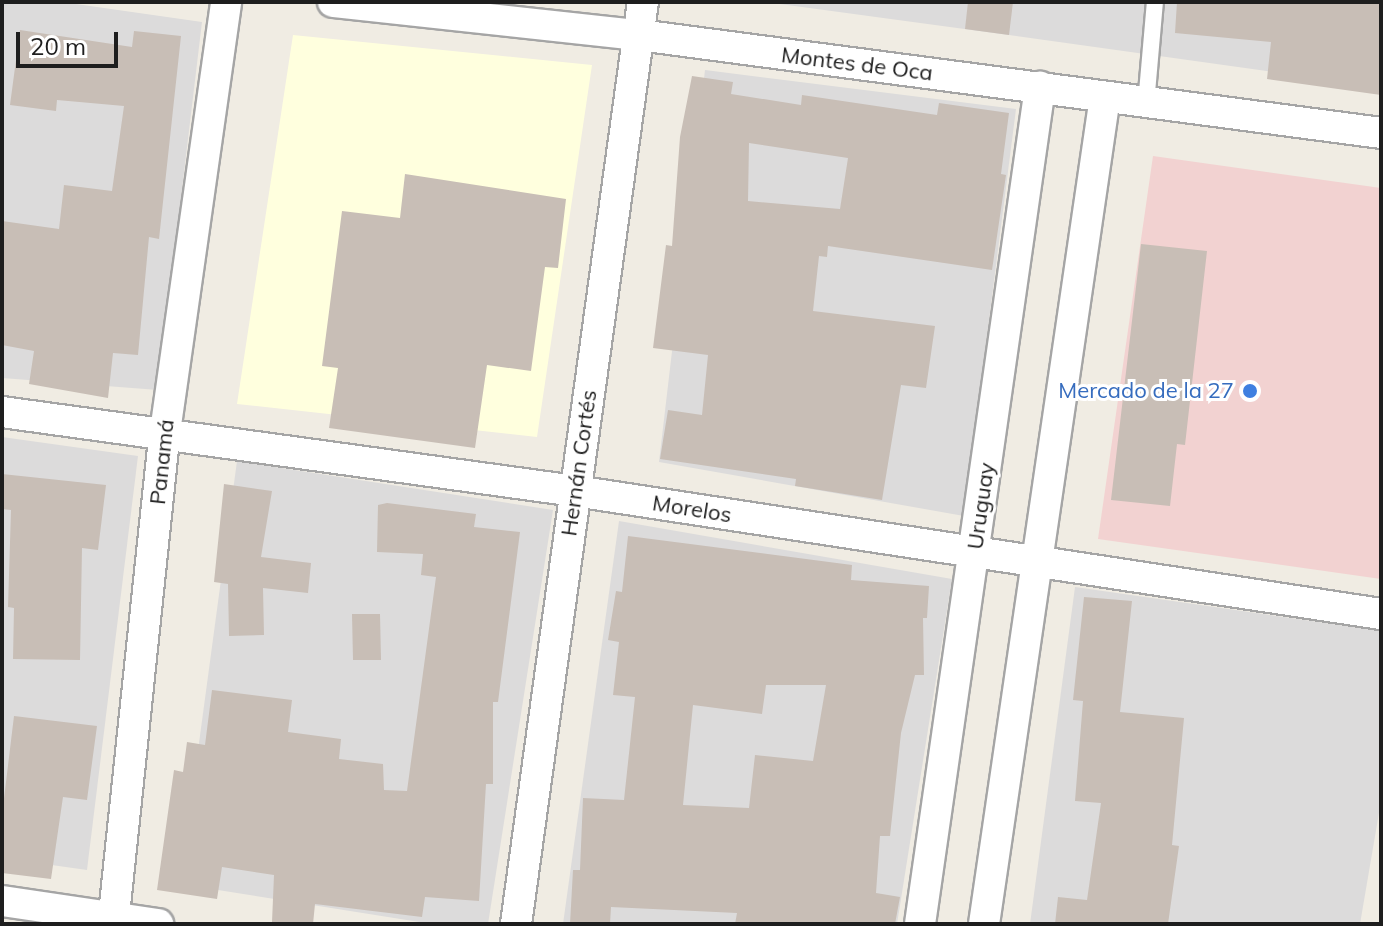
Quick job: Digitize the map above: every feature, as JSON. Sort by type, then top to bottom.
[{"type":"street","name":"Panamá","points":[[114,921],[165,432],[226,2]]},
{"type":"street","name":"Montes de Oca","points":[[333,2],[639,35],[1381,133]]},
{"type":"street","name":"Hernán Cortés","points":[[516,924],[643,2]]},
{"type":"street","name":"Uruguay","points":[[920,924],[1040,87]]},
{"type":"street","points":[[984,924],[1034,561],[1105,97]]},
{"type":"street","name":"Morelos","points":[[2,412],[165,432],[575,491],[1381,614]]},
{"type":"street","points":[[2,901],[114,921],[158,924]]},
{"type":"lane","points":[[1146,104],[1155,2]]},
{"type":"shaded area","points":[[2,2],[62,2],[202,22],[158,390],[2,378]]},
{"type":"shaded area","points":[[765,2],[1381,2],[1381,87],[1009,35]]},
{"type":"shaded area","points":[[293,35],[592,65],[537,437],[237,404]]},
{"type":"shaded area","points":[[705,70],[1016,109],[964,516],[659,462]]},
{"type":"shaded area","name":"Mercado de la 27","points":[[1153,156],[1381,188],[1381,579],[1098,539]]},
{"type":"shaded area","points":[[2,437],[138,456],[87,870],[2,858]]},
{"type":"shaded area","points":[[237,461],[553,510],[488,924],[432,924],[180,884]]},
{"type":"shaded area","points":[[619,521],[952,579],[897,924],[563,924]]},
{"type":"shaded area","points":[[1075,587],[1381,631],[1381,801],[1360,924],[1030,924]]},
{"type":"building","points":[[968,2],[1013,2],[1009,35],[965,29]]},
{"type":"building","points":[[1177,2],[1381,2],[1381,95],[1267,79],[1271,42],[1175,33]]},
{"type":"building","points":[[20,30],[132,47],[134,31],[181,36],[159,239],[149,237],[138,355],[113,353],[108,398],[29,384],[34,351],[2,345],[2,221],[59,229],[64,185],[112,191],[124,106],[57,100],[56,111],[10,105]]},
{"type":"building","points":[[692,76],[733,82],[731,94],[801,105],[802,95],[937,115],[939,103],[1009,113],[1001,174],[1006,175],[992,270],[828,246],[827,257],[819,256],[813,311],[935,326],[926,388],[901,385],[882,500],[795,486],[796,479],[660,459],[668,410],[702,415],[708,355],[653,348],[666,245],[672,246],[680,137]],"holes":[[[749,143],[848,158],[840,209],[748,201]]]},
{"type":"building","points":[[405,174],[566,199],[558,268],[545,267],[531,371],[487,365],[475,448],[329,428],[338,368],[322,366],[342,211],[400,218]]},
{"type":"building","points":[[1141,244],[1207,251],[1185,445],[1177,444],[1170,506],[1111,500]]},
{"type":"building","points":[[2,474],[106,485],[98,550],[82,548],[80,660],[13,659],[14,608],[8,607],[11,510],[2,509]]},
{"type":"building","points":[[224,484],[272,491],[261,557],[311,563],[308,593],[263,588],[264,635],[229,636],[228,584],[214,582]]},
{"type":"building","points":[[387,503],[476,514],[474,527],[520,532],[498,702],[493,702],[493,784],[486,784],[479,901],[425,897],[422,917],[315,904],[313,924],[309,924],[272,922],[274,875],[222,867],[217,899],[157,890],[174,770],[183,772],[187,742],[205,745],[212,690],[292,700],[288,732],[341,739],[339,759],[383,764],[384,790],[407,791],[436,577],[421,575],[423,554],[377,552],[378,505]]},
{"type":"building","points":[[628,536],[852,565],[851,580],[929,586],[927,618],[923,618],[924,675],[915,675],[901,733],[890,836],[880,836],[876,893],[900,897],[895,924],[735,924],[737,913],[611,907],[610,924],[570,924],[573,870],[580,870],[583,798],[624,800],[635,697],[613,695],[619,642],[608,640],[616,591],[622,592]],"holes":[[[766,685],[826,685],[813,761],[755,755],[749,808],[683,805],[693,705],[762,714]]]},
{"type":"building","points":[[1084,597],[1132,601],[1120,712],[1184,718],[1172,845],[1179,846],[1168,924],[1055,924],[1058,897],[1087,900],[1101,803],[1075,801],[1083,701],[1073,700]]},
{"type":"building","points":[[352,614],[380,614],[381,660],[353,660]]},
{"type":"building","points":[[14,716],[97,726],[87,800],[63,797],[51,879],[2,873],[2,815]]},
{"type":"place","name":"Mercado de la 27","points":[[1250,391]]}]
